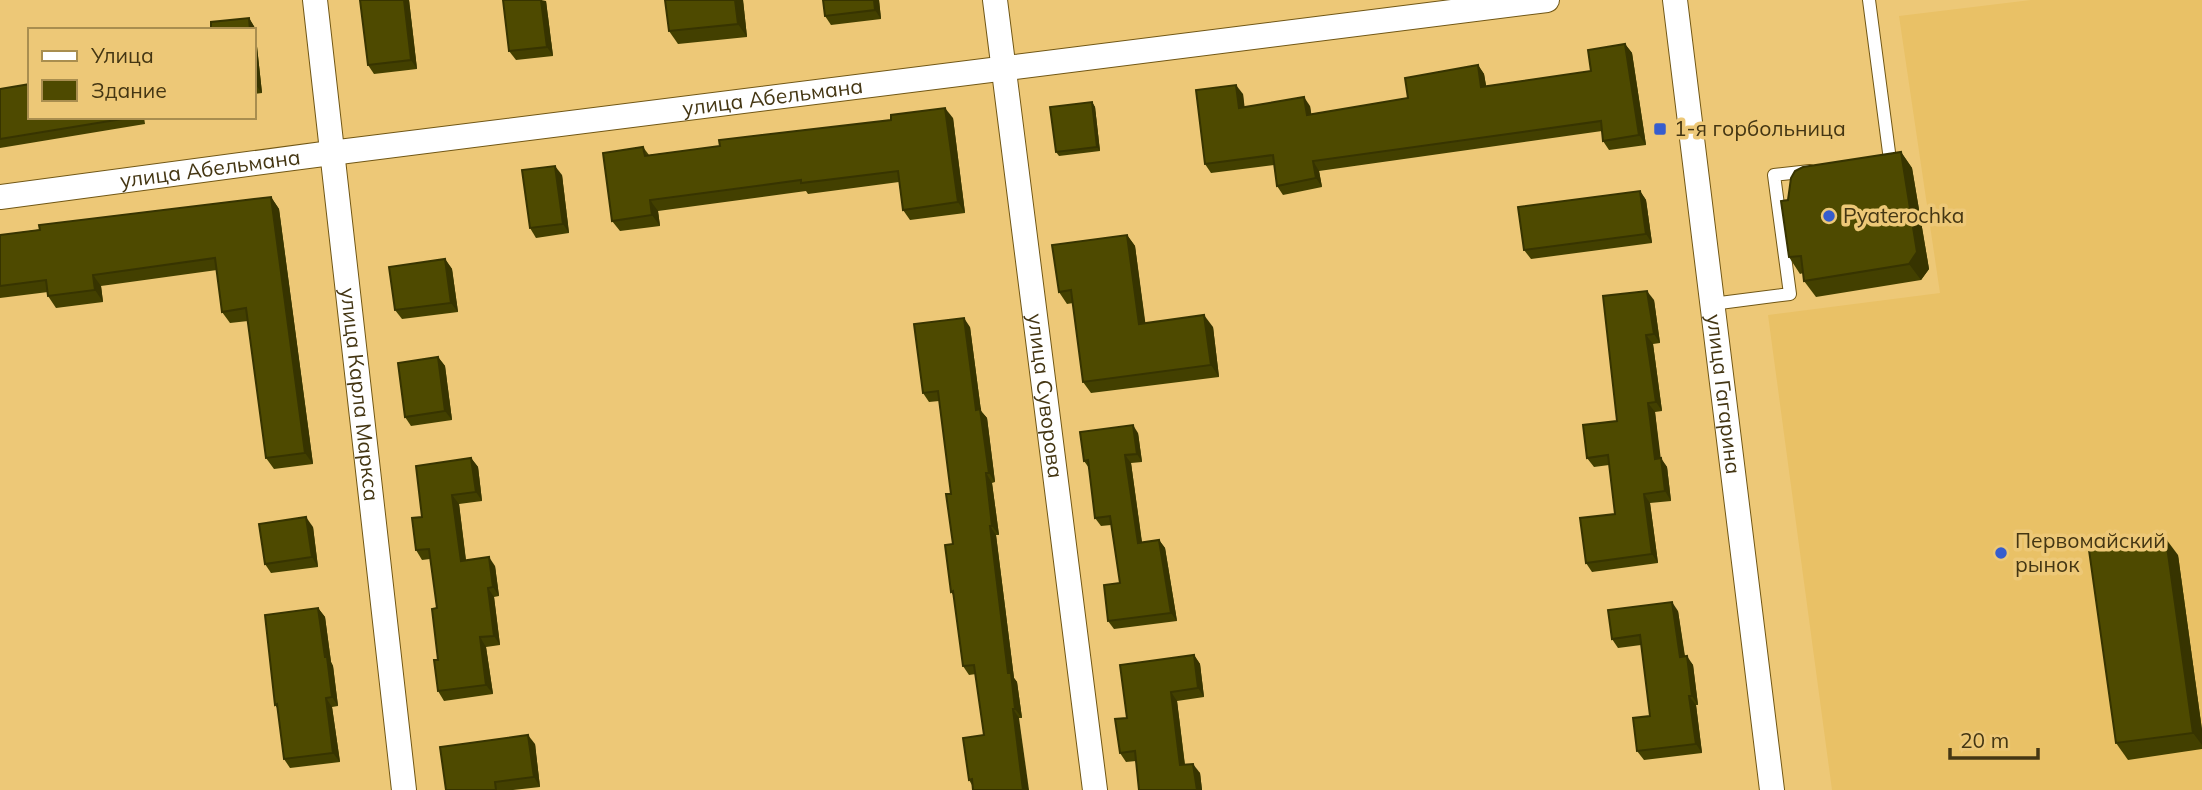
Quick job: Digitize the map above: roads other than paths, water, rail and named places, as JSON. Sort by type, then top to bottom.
[{"type":"street","name":"улица Карла Маркса","points":[[315,0],[404,790]]},
{"type":"street","name":"улица Суворова","points":[[995,0],[1095,790]]},
{"type":"street","name":"улица Абельмана","points":[[0,197],[1547,0]]},
{"type":"street","name":"улица Гагарина","points":[[1675,0],[1772,790]]},
{"type":"lane","points":[[1864,164],[1890,160],[1869,0]]},
{"type":"lane","points":[[1712,304],[1790,294],[1774,175],[1826,169]]},
{"type":"place","name":"1-я горбольница","points":[[1660,129]]},
{"type":"place","name":"Pyaterochka","points":[[1829,216]]},
{"type":"place","name":"Первомайский рынок","points":[[2001,553]]}]
